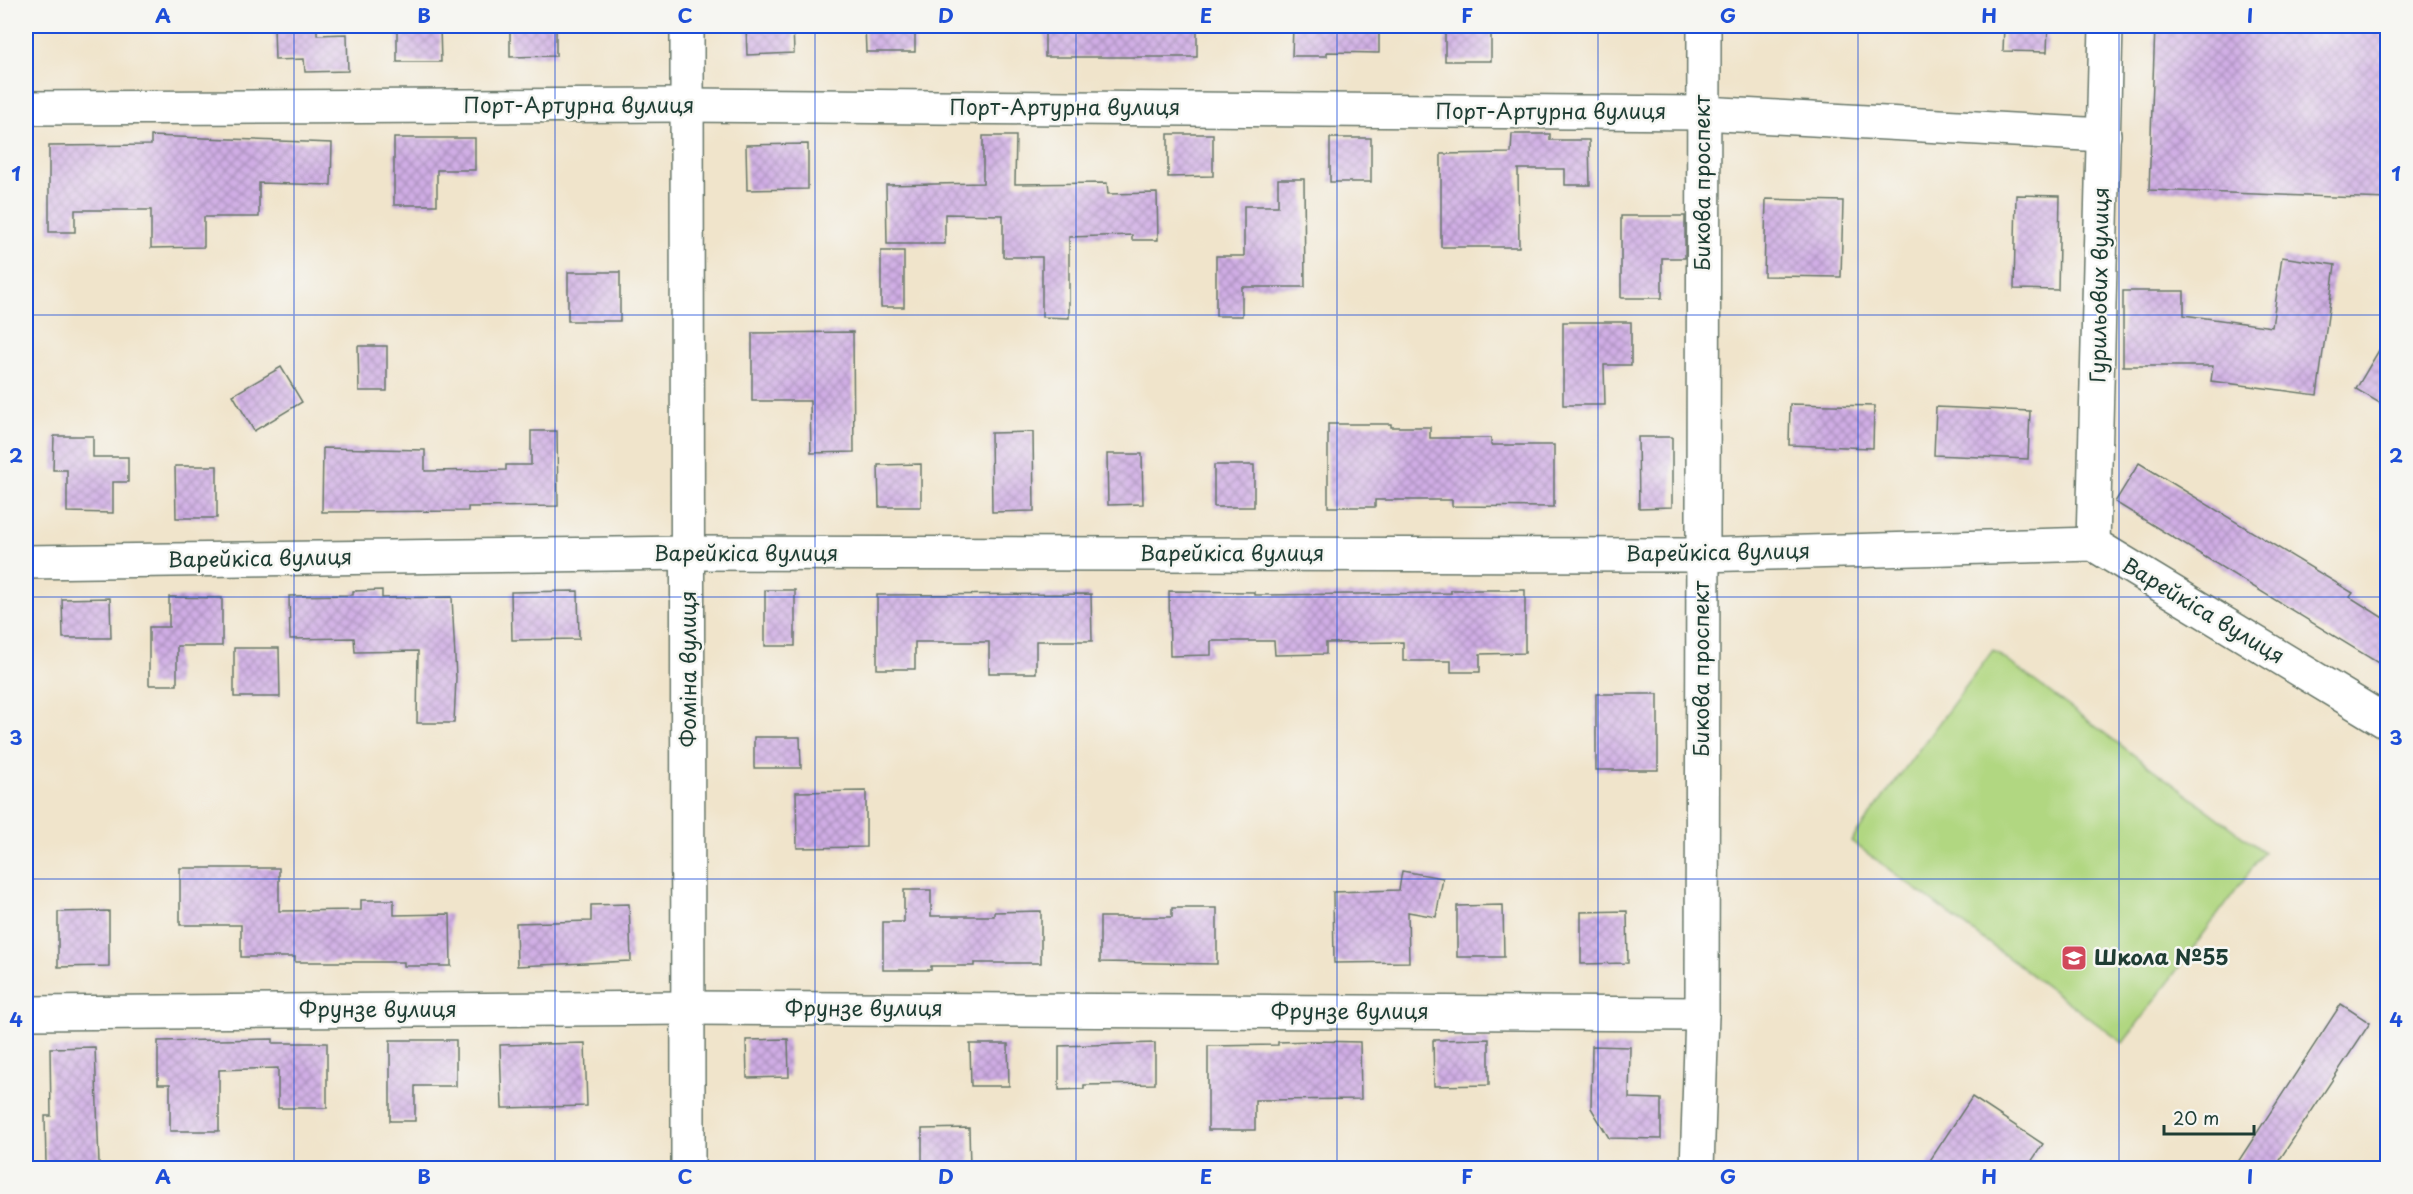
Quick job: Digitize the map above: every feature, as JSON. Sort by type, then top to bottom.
[{"type":"street","name":"Фоміна вулиця","points":[[687,26],[688,1168]]},
{"type":"street","name":"Бикова проспект","points":[[1697,1168],[1702,1014],[1704,26]]},
{"type":"street","name":"Гурильових вулиця","points":[[2093,544],[2106,26]]},
{"type":"street","name":"Порт-Артурна вулиця","points":[[26,108],[687,105],[1703,113],[2104,135]]},
{"type":"street","name":"Варейкіса вулиця","points":[[26,562],[689,554],[1702,555],[2093,544],[2388,723]]},
{"type":"street","name":"Фрунзе вулиця","points":[[26,1013],[688,1008],[1702,1014]]},
{"type":"green space","points":[[1993,650],[2264,852],[2123,1043],[1851,841]]},
{"type":"building","points":[[274,26],[317,26],[317,35],[347,34],[348,71],[305,72],[304,59],[275,60]]},
{"type":"building","points":[[397,26],[440,26],[441,62],[397,62]]},
{"type":"building","points":[[510,26],[556,26],[556,56],[510,57]]},
{"type":"building","points":[[746,26],[793,26],[794,53],[747,55]]},
{"type":"building","points":[[865,26],[915,26],[915,52],[866,52]]},
{"type":"building","points":[[1045,26],[1197,26],[1197,57],[1045,57]]},
{"type":"building","points":[[1293,26],[1379,26],[1379,53],[1327,52],[1327,56],[1292,56]]},
{"type":"building","points":[[1445,26],[1491,26],[1491,61],[1445,61]]},
{"type":"building","points":[[2004,26],[2048,26],[2047,52],[2003,51]]},
{"type":"building","points":[[2155,26],[2388,26],[2388,199],[2149,190]]},
{"type":"building","points":[[1168,134],[1213,134],[1213,176],[1168,177]]},
{"type":"building","points":[[1512,134],[1550,134],[1550,140],[1589,140],[1590,185],[1565,185],[1565,169],[1518,169],[1519,247],[1441,247],[1441,154],[1511,153]]},
{"type":"building","points":[[151,136],[332,143],[331,185],[259,183],[259,217],[204,217],[204,247],[151,248],[151,210],[75,210],[75,232],[49,232],[49,146],[151,145]]},
{"type":"building","points":[[983,136],[1016,136],[1015,184],[1107,183],[1108,194],[1157,193],[1158,240],[1132,240],[1132,235],[1069,237],[1069,318],[1042,317],[1042,257],[1003,257],[1003,215],[945,214],[945,244],[887,244],[886,185],[983,183]]},
{"type":"building","points":[[394,138],[475,138],[475,170],[437,170],[437,205],[394,205]]},
{"type":"building","points":[[1330,138],[1371,138],[1371,182],[1330,182]]},
{"type":"building","points":[[808,144],[808,189],[747,190],[746,145]]},
{"type":"building","points":[[1278,179],[1304,179],[1305,287],[1242,287],[1242,316],[1216,316],[1216,256],[1244,256],[1244,206],[1278,206]]},
{"type":"building","points":[[2016,195],[2060,196],[2058,290],[2014,289]]},
{"type":"building","points":[[1766,199],[1843,201],[1841,277],[1764,276]]},
{"type":"building","points":[[1621,216],[1685,216],[1685,258],[1662,258],[1662,298],[1621,298]]},
{"type":"building","points":[[881,251],[904,251],[904,307],[881,307]]},
{"type":"building","points":[[2282,257],[2335,265],[2317,395],[2211,381],[2213,366],[2123,366],[2123,291],[2184,291],[2184,315],[2272,327]]},
{"type":"building","points":[[568,272],[620,272],[620,321],[568,321]]},
{"type":"building","points":[[1563,322],[1631,322],[1631,365],[1604,365],[1605,405],[1563,405]]},
{"type":"building","points":[[853,332],[854,452],[811,453],[810,401],[752,401],[752,333]]},
{"type":"building","points":[[2388,335],[2388,408],[2356,389]]},
{"type":"building","points":[[358,346],[387,346],[387,391],[359,391]]},
{"type":"building","points":[[281,367],[302,402],[254,431],[233,395]]},
{"type":"building","points":[[1790,404],[1874,406],[1873,448],[1789,445]]},
{"type":"building","points":[[1936,407],[2030,411],[2028,459],[1934,455]]},
{"type":"building","points":[[1328,424],[1391,424],[1391,427],[1430,427],[1430,438],[1491,438],[1491,445],[1554,445],[1554,507],[1452,506],[1452,500],[1375,500],[1375,507],[1328,507]]},
{"type":"building","points":[[531,431],[557,431],[558,506],[468,507],[468,511],[322,512],[323,448],[425,450],[425,471],[506,470],[506,465],[531,465]]},
{"type":"building","points":[[1033,432],[1034,511],[992,512],[991,433]]},
{"type":"building","points":[[54,436],[93,436],[93,457],[128,457],[128,482],[113,482],[113,513],[67,512],[67,470],[53,470]]},
{"type":"building","points":[[1638,437],[1672,437],[1672,507],[1639,508]]},
{"type":"building","points":[[1107,454],[1142,454],[1143,504],[1108,505]]},
{"type":"building","points":[[2139,463],[2353,593],[2350,597],[2388,621],[2388,669],[2115,502]]},
{"type":"building","points":[[921,464],[921,507],[879,507],[878,465]]},
{"type":"building","points":[[1214,465],[1254,465],[1254,507],[1214,507]]},
{"type":"building","points":[[175,466],[217,466],[217,518],[176,518]]},
{"type":"building","points":[[382,590],[382,598],[452,597],[456,678],[454,723],[417,723],[418,651],[355,652],[354,638],[290,639],[289,596],[353,595],[353,591]]},
{"type":"building","points":[[765,590],[795,590],[795,646],[765,646]]},
{"type":"building","points":[[1451,590],[1525,590],[1525,653],[1480,654],[1480,672],[1451,672],[1451,661],[1403,661],[1403,642],[1326,643],[1326,654],[1275,655],[1274,641],[1211,641],[1211,655],[1170,656],[1169,591],[1254,592],[1254,595],[1451,593]]},
{"type":"building","points":[[578,591],[579,639],[512,640],[511,592]]},
{"type":"building","points":[[1091,594],[1092,641],[1036,641],[1036,673],[989,673],[989,642],[915,642],[915,669],[877,669],[877,595]]},
{"type":"building","points":[[169,597],[222,598],[222,646],[177,646],[177,685],[149,685],[149,627],[169,627]]},
{"type":"building","points":[[110,598],[111,638],[63,638],[62,599]]},
{"type":"building","points":[[234,648],[279,648],[280,697],[234,697]]},
{"type":"building","points":[[1596,694],[1658,694],[1658,770],[1596,770]]},
{"type":"building","points":[[754,737],[800,737],[801,768],[754,768]]},
{"type":"building","points":[[866,791],[866,847],[797,848],[796,792]]},
{"type":"building","points":[[180,868],[279,868],[279,911],[361,910],[361,900],[394,900],[394,915],[450,914],[451,966],[404,966],[404,962],[295,962],[295,957],[241,957],[241,925],[180,925]]},
{"type":"building","points":[[1402,871],[1443,878],[1436,917],[1408,912],[1409,962],[1334,963],[1333,892],[1399,890]]},
{"type":"building","points":[[904,890],[931,890],[931,916],[994,916],[994,912],[1041,911],[1041,963],[974,963],[974,966],[931,966],[931,970],[883,970],[883,922],[904,922]]},
{"type":"building","points":[[629,904],[631,961],[517,966],[516,923],[591,921],[591,905]]},
{"type":"building","points":[[1503,905],[1504,957],[1457,957],[1457,906]]},
{"type":"building","points":[[1172,908],[1217,908],[1217,964],[1100,962],[1100,917],[1172,917]]},
{"type":"building","points":[[109,911],[109,966],[58,967],[58,912]]},
{"type":"building","points":[[1627,911],[1628,963],[1581,964],[1581,912]]},
{"type":"building","points":[[2341,1004],[2370,1023],[2274,1168],[2234,1168]]},
{"type":"building","points":[[273,1039],[273,1043],[327,1043],[327,1108],[278,1108],[278,1068],[219,1070],[219,1131],[170,1131],[170,1084],[158,1084],[158,1041]]},
{"type":"building","points":[[788,1039],[789,1077],[747,1078],[746,1040]]},
{"type":"building","points":[[1489,1039],[1489,1085],[1434,1086],[1433,1040]]},
{"type":"building","points":[[390,1040],[456,1040],[456,1086],[415,1086],[415,1121],[390,1121]]},
{"type":"building","points":[[1278,1042],[1360,1042],[1361,1099],[1255,1100],[1255,1130],[1208,1130],[1208,1046],[1278,1045]]},
{"type":"building","points":[[585,1043],[587,1106],[502,1108],[500,1045]]},
{"type":"building","points":[[1155,1043],[1155,1084],[1084,1085],[1084,1089],[1059,1090],[1059,1046]]},
{"type":"building","points":[[970,1044],[1008,1044],[1009,1086],[971,1086]]},
{"type":"building","points":[[1592,1046],[1630,1047],[1629,1098],[1661,1099],[1661,1139],[1609,1138],[1591,1108]]},
{"type":"building","points":[[95,1047],[99,1164],[46,1165],[45,1116],[51,1116],[50,1048]]},
{"type":"building","points":[[1972,1097],[2043,1144],[2027,1168],[1925,1168]]},
{"type":"building","points":[[969,1128],[970,1168],[922,1168],[922,1129]]},
{"type":"place","name":"Школа №55","points":[[2074,958]]}]
